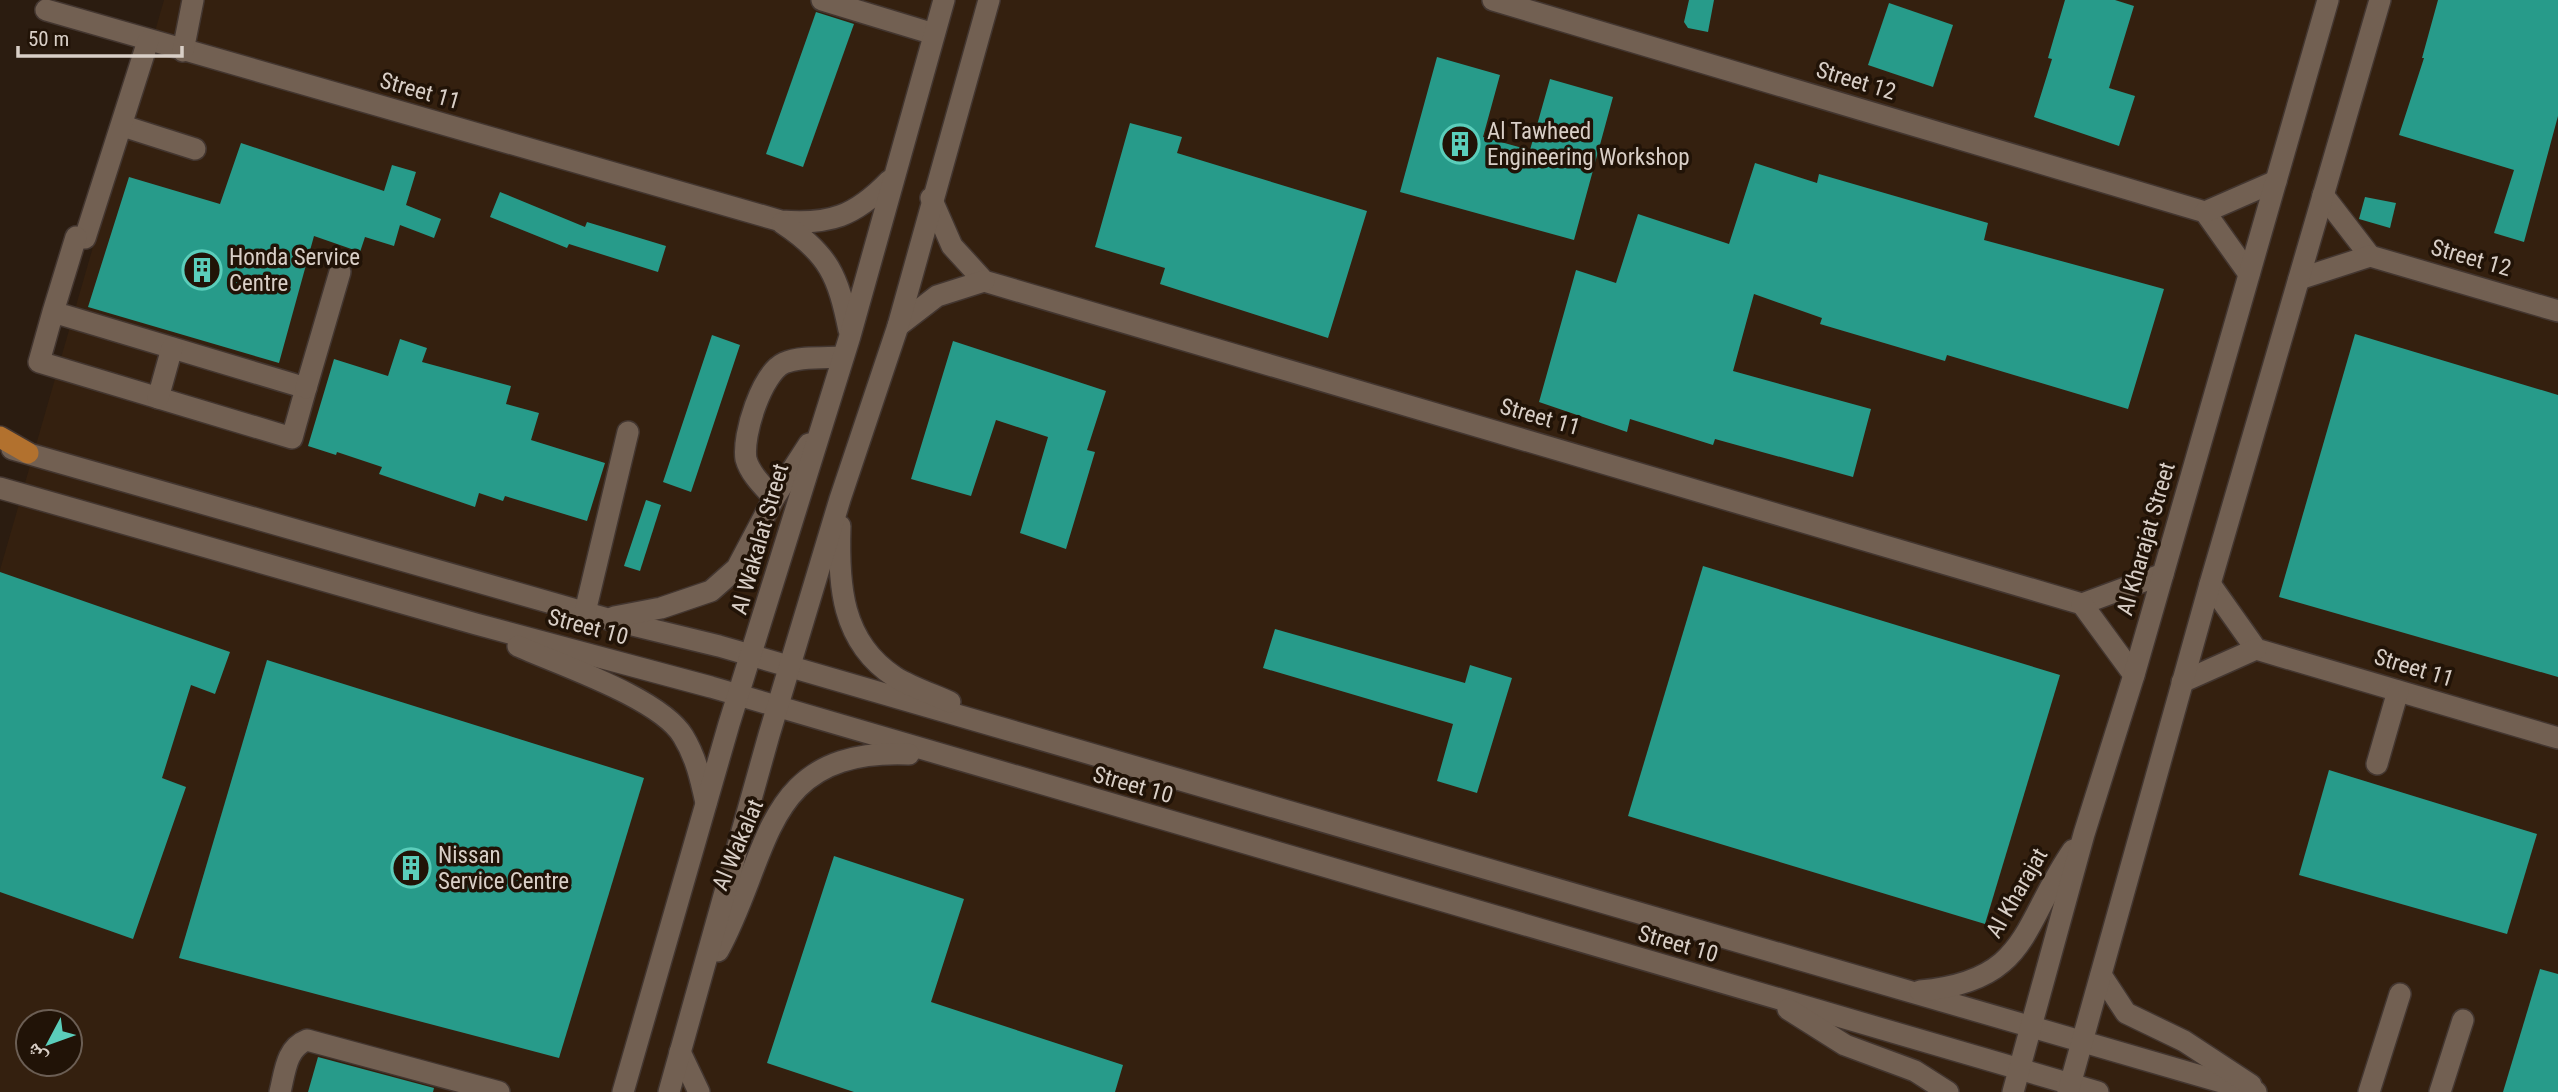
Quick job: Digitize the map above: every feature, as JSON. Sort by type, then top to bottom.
[{"type":"main road","points":[[0,437],[27,453]]},
{"type":"street","points":[[183,51],[193,0]]},
{"type":"street","points":[[822,0],[934,34]]},
{"type":"street","name":"Al Wakalat Street","points":[[623,1092],[739,696],[846,347],[944,0]]},
{"type":"street","points":[[669,1092],[777,708],[898,326],[931,198],[989,0]]},
{"type":"street","name":"Street 12","points":[[1493,0],[2205,212]]},
{"type":"street","name":"Al Kharajat Street","points":[[2013,1092],[2084,834],[2134,675],[2329,0]]},
{"type":"street","points":[[2069,1088],[2210,584],[2380,0]]},
{"type":"street","name":"Street 11","points":[[46,10],[780,221],[813,224],[844,216],[871,199],[892,178]]},
{"type":"street","points":[[148,41],[122,126],[53,312],[39,362],[292,438],[340,272]]},
{"type":"street","points":[[122,126],[195,149]]},
{"type":"street","points":[[2249,274],[2205,212],[2276,181]]},
{"type":"street","points":[[2299,279],[2370,256],[2323,195]]},
{"type":"street","points":[[898,326],[937,296],[984,281],[952,246],[931,198]]},
{"type":"street","name":"Street 11","points":[[780,221],[812,243],[828,264],[842,299],[846,347]]},
{"type":"street","name":"Street 12","points":[[2370,256],[2558,311]]},
{"type":"street","name":"Street 11","points":[[984,281],[2082,604]]},
{"type":"street","points":[[53,312],[306,388]]},
{"type":"street","points":[[774,498],[750,470],[746,458],[746,446],[761,390],[773,370],[786,362],[846,347]]},
{"type":"street","points":[[158,398],[172,348]]},
{"type":"street","points":[[608,619],[661,608],[711,591],[737,568],[774,498],[821,425]]},
{"type":"street","points":[[585,612],[628,432]]},
{"type":"street","name":"Street 10","points":[[0,446],[608,619],[1009,729],[2258,1092]]},
{"type":"street","name":"Street 10","points":[[0,488],[739,696],[2020,1069],[2069,1088],[2098,1092]]},
{"type":"street","name":"Street 10","points":[[841,499],[838,577],[844,608],[857,637],[873,659],[896,677],[1009,729]]},
{"type":"street","points":[[2134,675],[2082,604],[2163,573]]},
{"type":"street","points":[[2182,682],[2256,649],[2210,584]]},
{"type":"street","name":"Street 10","points":[[476,624],[515,645],[646,703],[668,718],[682,734],[693,755],[707,806]]},
{"type":"street","name":"Street 11","points":[[2256,649],[2558,738]]},
{"type":"street","points":[[2377,764],[2398,691]]},
{"type":"street","name":"Al Wakalat","points":[[700,986],[734,923],[774,818],[789,796],[806,779],[838,763],[867,755],[939,756]]},
{"type":"street","name":"Al Kharajat","points":[[1907,992],[1945,989],[1970,982],[1992,972],[2009,959],[2084,834]]},
{"type":"street","name":"Street 10","points":[[2101,975],[2126,1013],[2184,1041],[2258,1092]]},
{"type":"street","points":[[2369,1092],[2400,994]]},
{"type":"street","name":"Street 10","points":[[1775,999],[1845,1045],[1915,1071],[1948,1092]]},
{"type":"street","points":[[2440,1092],[2463,1020]]},
{"type":"street","points":[[280,1092],[289,1055],[298,1044],[307,1040],[499,1092]]},
{"type":"street","points":[[680,1052],[699,1092]]},
{"type":"shaded area","points":[[164,0],[2558,0],[2558,1092],[0,1092],[0,570]]},
{"type":"building","points":[[1689,0],[1714,0],[1708,32],[1688,28],[1684,22]]},
{"type":"building","points":[[2065,0],[2115,0],[2134,6],[2109,88],[2135,96],[2119,146],[2034,117],[2052,59],[2048,58]]},
{"type":"building","points":[[2438,0],[2558,0],[2558,116],[2524,242],[2494,233],[2514,170],[2399,135],[2424,58]]},
{"type":"building","points":[[1889,3],[1953,25],[1933,87],[1868,65]]},
{"type":"building","points":[[816,12],[854,24],[803,167],[766,154]]},
{"type":"building","name":"Al Tawheed Engineering Workshop","points":[[1437,57],[1500,75],[1483,137],[1530,150],[1550,79],[1613,97],[1574,240],[1400,192]]},
{"type":"building","points":[[1130,123],[1182,137],[1177,153],[1367,211],[1328,338],[1160,284],[1165,268],[1095,247]]},
{"type":"building","name":"Honda Service Centre","points":[[241,143],[384,191],[392,165],[416,172],[406,205],[441,219],[434,238],[400,225],[394,246],[365,237],[360,252],[314,236],[279,363],[88,307],[129,177],[220,204]]},
{"type":"building","points":[[1755,163],[1817,183],[1819,174],[1988,223],[1984,240],[2164,289],[2128,409],[1947,355],[1945,361],[1820,324],[1822,318],[1754,294],[1733,371],[1871,409],[1853,477],[1715,439],[1713,445],[1630,419],[1627,432],[1539,402],[1576,270],[1616,283],[1638,214],[1729,244]]},
{"type":"building","points":[[500,192],[585,227],[587,222],[666,246],[658,272],[569,244],[567,248],[490,217]]},
{"type":"building","points":[[2365,197],[2396,203],[2390,228],[2359,219]]},
{"type":"building","points":[[2355,334],[2558,395],[2558,677],[2279,597]]},
{"type":"building","points":[[712,335],[740,345],[691,492],[663,482]]},
{"type":"building","points":[[400,339],[427,348],[422,362],[511,386],[506,404],[539,413],[531,440],[605,463],[587,521],[505,496],[503,501],[479,493],[475,507],[379,474],[382,467],[337,452],[336,455],[308,446],[334,359],[388,376]]},
{"type":"building","points":[[953,341],[1106,391],[1087,450],[1095,452],[1066,549],[1020,533],[1048,437],[996,420],[971,496],[911,479]]},
{"type":"building","points":[[646,500],[661,505],[640,571],[624,566]]},
{"type":"building","points":[[1703,566],[2060,675],[1985,924],[1628,816]]},
{"type":"building","points":[[0,572],[230,652],[215,694],[191,685],[162,778],[186,787],[133,939],[0,892]]},
{"type":"building","points":[[1275,629],[1465,683],[1470,665],[1512,678],[1477,793],[1437,781],[1453,724],[1263,668]]},
{"type":"building","name":"Nissan Service Centre","points":[[267,660],[644,778],[559,1058],[179,958]]},
{"type":"building","points":[[2329,770],[2537,834],[2507,934],[2299,875]]},
{"type":"building","points":[[834,856],[964,899],[931,1002],[1123,1065],[1115,1092],[854,1092],[767,1063]]},
{"type":"building","points":[[2540,969],[2558,974],[2558,1092],[2503,1092]]},
{"type":"building","points":[[318,1057],[434,1088],[433,1092],[308,1092]]},
{"type":"place","name":"Al Tawheed Engineering Workshop","points":[[1460,144]]},
{"type":"place","name":"Honda Service Centre","points":[[202,270]]},
{"type":"place","name":"Nissan Service Centre","points":[[411,868]]}]
